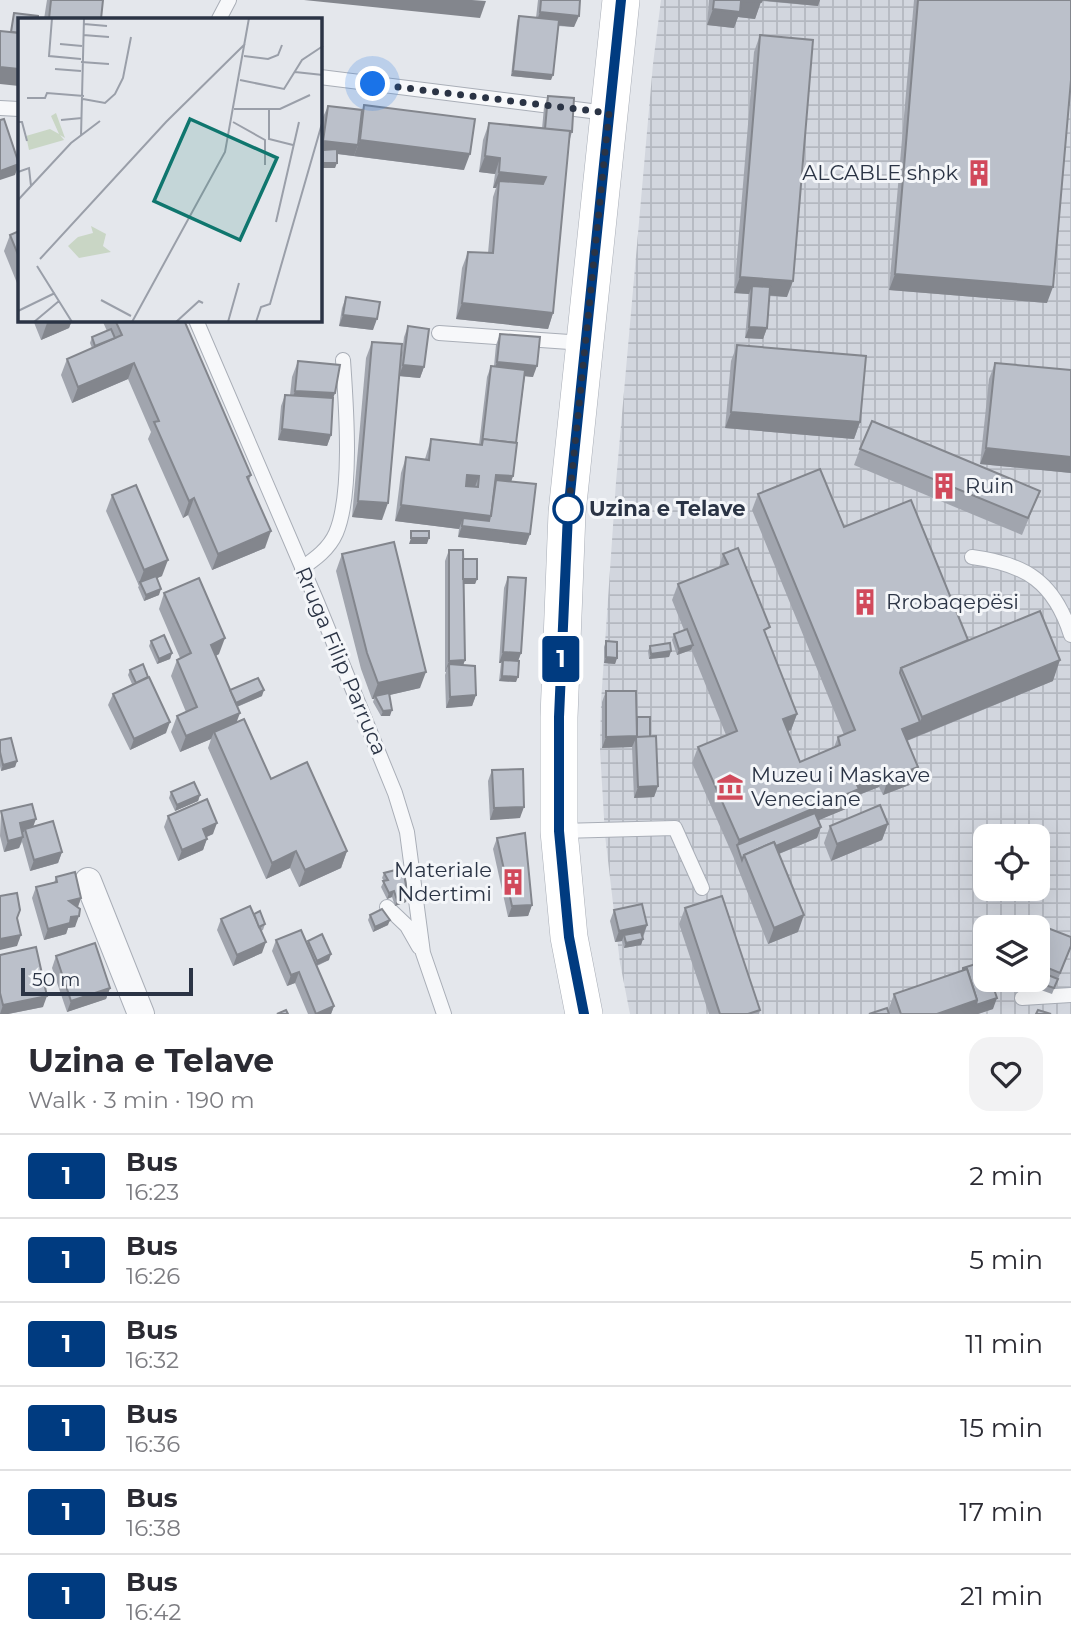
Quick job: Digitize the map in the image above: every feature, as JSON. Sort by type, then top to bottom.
[{"type":"main road","points":[[584,1014],[569,937],[559,831],[559,717],[567,527],[621,0]]},
{"type":"street","points":[[88,881],[141,1014]]},
{"type":"lane","points":[[220,18],[229,0]]},
{"type":"lane","points":[[322,77],[609,113]]},
{"type":"lane","points":[[0,108],[18,109]]},
{"type":"lane","name":"Rruga Filip Parruca","points":[[197,322],[396,793],[407,832],[423,953],[444,1014]]},
{"type":"lane","points":[[439,333],[584,343]]},
{"type":"lane","points":[[302,568],[321,555],[336,534],[343,502],[346,413],[343,359]]},
{"type":"lane","points":[[972,556],[991,559],[1023,571],[1048,589],[1064,615],[1071,635]]},
{"type":"lane","points":[[559,831],[675,828],[702,888]]},
{"type":"lane","points":[[387,907],[407,926],[423,953]]},
{"type":"lane","points":[[1022,998],[1071,995]]},
{"type":"shaded area","points":[[661,0],[1071,0],[1071,1014],[630,1014],[620,963],[605,835],[600,750],[616,482]]},
{"type":"building","points":[[51,0],[103,0],[101,18],[49,18]]},
{"type":"building","points":[[541,0],[580,0],[579,16],[540,12]]},
{"type":"building","points":[[714,0],[762,0],[741,1],[740,12],[713,9]]},
{"type":"building","name":"ALCABLE shpk","points":[[918,0],[1071,0],[1071,80],[1053,287],[895,274]]},
{"type":"building","points":[[14,13],[38,16],[18,18],[18,33],[11,32]]},
{"type":"building","points":[[519,16],[559,20],[553,75],[513,71]]},
{"type":"building","points":[[0,31],[18,33],[18,69],[0,67]]},
{"type":"building","points":[[760,35],[813,40],[793,281],[740,277]]},
{"type":"building","points":[[548,96],[574,98],[572,132],[545,129]]},
{"type":"building","points":[[364,105],[475,119],[470,154],[360,140]]},
{"type":"building","points":[[328,106],[362,110],[358,145],[323,141]]},
{"type":"building","points":[[4,119],[18,164],[0,171],[0,120]]},
{"type":"building","points":[[489,123],[570,131],[553,313],[462,303],[468,252],[493,253],[499,181],[543,184],[546,177],[499,172],[500,158],[485,156]]},
{"type":"building","points":[[337,149],[337,163],[323,163],[323,150]]},
{"type":"building","points":[[18,231],[18,255],[10,235]]},
{"type":"building","points":[[752,286],[770,287],[767,328],[749,327]]},
{"type":"building","points":[[346,297],[380,302],[377,319],[343,315]]},
{"type":"building","points":[[116,322],[185,322],[251,475],[247,477],[271,531],[218,554],[194,498],[189,501],[154,422],[159,421],[134,363],[78,387],[67,359],[122,335]]},
{"type":"building","points":[[408,326],[429,329],[424,367],[403,365]]},
{"type":"building","points":[[111,329],[115,338],[95,346],[92,337]]},
{"type":"building","points":[[500,334],[540,337],[537,366],[497,362]]},
{"type":"building","points":[[372,342],[402,344],[388,503],[358,501]]},
{"type":"building","points":[[737,345],[866,356],[860,422],[731,412]]},
{"type":"building","points":[[298,361],[340,365],[335,393],[295,391]]},
{"type":"building","points":[[995,363],[1071,370],[1071,457],[986,448]]},
{"type":"building","points":[[491,366],[525,370],[516,443],[483,439],[482,444]]},
{"type":"building","points":[[285,395],[333,398],[331,435],[282,429]]},
{"type":"building","points":[[872,421],[1040,491],[1028,518],[860,449]]},
{"type":"building","points":[[431,439],[482,445],[483,439],[517,443],[513,476],[496,475],[491,516],[401,505],[406,457],[429,460]],"holes":[[[467,475],[479,476],[478,487],[466,486]]]},
{"type":"building","points":[[820,469],[844,527],[911,500],[968,640],[901,668],[900,673],[920,722],[902,729],[918,767],[888,779],[885,771],[856,783],[859,789],[739,840],[698,747],[737,731],[678,584],[728,564],[723,554],[738,548],[770,627],[764,630],[797,714],[783,719],[800,762],[840,745],[838,737],[855,730],[758,494]]},
{"type":"building","points":[[496,480],[536,484],[530,534],[462,526],[463,518],[489,521]]},
{"type":"building","points":[[136,485],[168,560],[144,570],[112,495]]},
{"type":"building","points":[[411,531],[429,531],[429,538],[411,538]]},
{"type":"building","points":[[394,542],[426,672],[378,683],[367,653],[342,554]]},
{"type":"building","points":[[449,550],[463,550],[465,660],[449,661]]},
{"type":"building","points":[[463,559],[477,559],[477,579],[463,579]]},
{"type":"building","points":[[156,576],[161,589],[146,595],[140,582]]},
{"type":"building","points":[[508,577],[526,578],[521,653],[503,652]]},
{"type":"building","points":[[199,578],[225,638],[211,645],[240,713],[186,736],[177,716],[197,707],[177,660],[191,653],[164,593]]},
{"type":"building","points":[[1040,611],[1060,660],[922,717],[901,668]]},
{"type":"building","points":[[687,629],[693,645],[679,649],[674,634]]},
{"type":"building","points":[[164,635],[172,653],[159,659],[151,641]]},
{"type":"building","points":[[606,641],[617,642],[617,658],[606,657]]},
{"type":"building","points":[[670,643],[671,651],[651,654],[650,646]]},
{"type":"building","points":[[503,660],[519,661],[518,677],[502,676]]},
{"type":"building","points":[[143,664],[148,677],[136,683],[130,670]]},
{"type":"building","points":[[449,664],[475,666],[476,695],[450,697]]},
{"type":"building","points":[[149,677],[170,722],[134,739],[113,694]]},
{"type":"building","points":[[258,678],[264,690],[236,703],[230,690]]},
{"type":"building","points":[[606,691],[636,691],[637,736],[606,737]]},
{"type":"building","points":[[389,693],[392,710],[383,711],[375,696]]},
{"type":"building","points":[[637,717],[650,717],[650,737],[637,737]]},
{"type":"building","points":[[244,719],[271,779],[307,762],[347,851],[305,870],[296,851],[272,863],[214,732]]},
{"type":"building","points":[[656,736],[658,786],[638,787],[636,737]]},
{"type":"building","points":[[11,738],[17,761],[3,765],[0,740]]},
{"type":"building","points":[[523,769],[524,807],[494,808],[492,770]]},
{"type":"building","points":[[194,782],[200,795],[177,805],[171,792]]},
{"type":"building","points":[[207,799],[217,823],[203,829],[207,839],[182,850],[168,816]]},
{"type":"building","points":[[32,804],[36,819],[20,823],[23,837],[8,841],[1,811]]},
{"type":"building","points":[[880,805],[888,824],[837,844],[830,826]]},
{"type":"building","points":[[815,813],[821,827],[776,846],[774,842],[744,855],[742,860],[737,845]]},
{"type":"building","points":[[53,821],[62,852],[34,860],[25,829]]},
{"type":"building","name":"Materiale Ndertimi","points":[[525,833],[532,905],[512,906],[497,838]]},
{"type":"building","points":[[774,842],[804,915],[774,928],[744,855]]},
{"type":"building","points":[[403,868],[408,897],[397,900],[394,891],[389,893],[383,881],[388,880],[384,873]]},
{"type":"building","points":[[75,872],[81,898],[69,901],[80,909],[79,916],[71,917],[70,923],[48,929],[36,887],[57,882],[56,877]]},
{"type":"building","points":[[17,893],[20,910],[17,918],[21,935],[0,939],[0,896]]},
{"type":"building","points":[[722,896],[760,1010],[748,1014],[720,1014],[685,908]]},
{"type":"building","points":[[642,904],[647,925],[619,931],[614,910]]},
{"type":"building","points":[[250,906],[266,942],[237,955],[221,919]]},
{"type":"building","points":[[382,909],[390,920],[375,927],[370,915]]},
{"type":"building","points":[[260,911],[265,924],[259,927],[254,914]]},
{"type":"building","points":[[1050,929],[1071,937],[1071,946],[1060,973],[1050,969]]},
{"type":"building","points":[[301,930],[334,1006],[316,1014],[299,972],[291,975],[276,940]]},
{"type":"building","points":[[641,932],[643,939],[626,943],[624,935]]},
{"type":"building","points":[[322,934],[331,954],[317,961],[308,941]]},
{"type":"building","points":[[95,943],[110,988],[71,1001],[56,956]]},
{"type":"building","points":[[36,947],[47,996],[3,1005],[0,993],[0,955]]},
{"type":"building","points":[[973,965],[973,988],[967,969],[963,968]]},
{"type":"building","points":[[967,969],[977,1000],[937,1014],[901,1014],[894,994]]},
{"type":"building","points":[[1050,976],[1058,979],[1054,988],[1050,987]]},
{"type":"building","points":[[974,992],[995,992],[997,998],[976,1005]]},
{"type":"building","points":[[887,1008],[889,1014],[869,1014]]},
{"type":"bus line","name":"1","points":[[584,1014],[569,937],[559,831],[559,717],[568,513],[621,0]]},
{"type":"place","name":"ALCABLE shpk","points":[[979,173]]},
{"type":"place","name":"Ruin","points":[[944,486]]},
{"type":"place","name":"Uzina e Telave","points":[[568,509]]},
{"type":"place","name":"Rrobaqepësi","points":[[865,602]]},
{"type":"place","name":"Muzeu i Maskave Veneciane","points":[[730,787]]},
{"type":"place","name":"Materiale Ndertimi","points":[[513,882]]},
{"type":"route","points":[[373,84],[609,113],[568,513],[568,509]]}]
